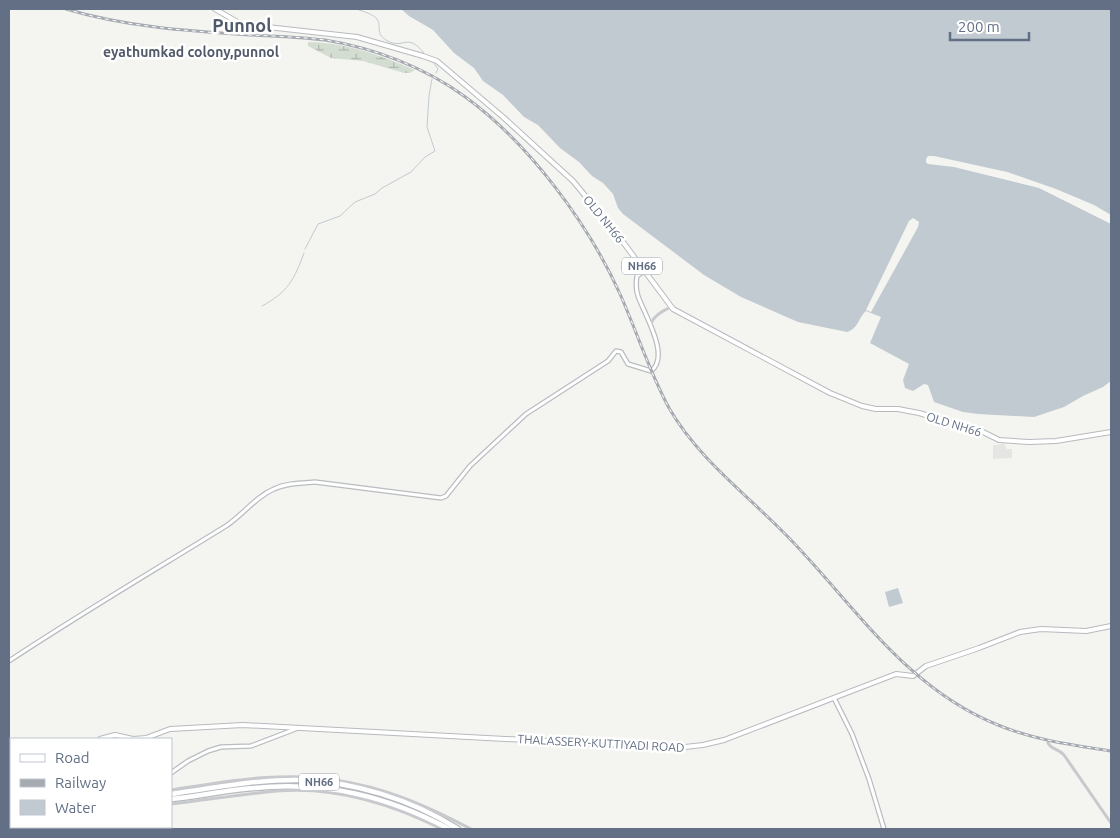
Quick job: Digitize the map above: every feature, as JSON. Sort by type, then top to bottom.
[{"type":"highway","name":"NH66","points":[[172,794],[270,781],[296,780],[331,783],[362,789],[409,803],[458,829]]},
{"type":"highway","name":"NH66","points":[[172,800],[255,788],[324,788],[380,799],[406,808],[449,829]]},
{"type":"main road","name":"OLD NH66","points":[[215,9],[241,24],[357,37],[437,61],[567,174],[620,238],[671,307],[830,393],[862,406],[919,413],[983,432],[999,440],[1056,441],[1111,432]]},
{"type":"main road","points":[[9,661],[119,590],[228,524],[262,495],[275,488],[296,483],[315,482],[441,498],[446,496],[470,466],[526,414],[608,361],[616,351],[621,352],[628,364],[649,371],[655,368],[659,354],[651,324],[637,293],[637,276],[645,270]]},
{"type":"main road","name":"THALASSERY-KUTTIYADI ROAD","points":[[146,738],[170,729],[243,724],[676,748],[703,746],[724,740],[898,674],[913,676],[926,666],[1020,632],[1041,629],[1086,630],[1111,626]]},
{"type":"main road","points":[[834,698],[852,734],[884,829]]},
{"type":"main road","points":[[172,772],[188,761],[208,751],[221,747],[251,746],[301,727]]},
{"type":"main road","name":"THALASSERY-KUTTIYADI ROAD","points":[[104,738],[115,735],[129,738]]},
{"type":"street","points":[[651,324],[652,319],[671,307]]},
{"type":"street","points":[[1048,743],[1051,748],[1064,755],[1111,823]]},
{"type":"street","points":[[172,790],[283,777],[334,779],[395,794],[426,806],[471,829]]},
{"type":"street","points":[[172,804],[278,791],[304,790],[337,793],[386,805],[442,829]]},
{"type":"shaded area","points":[[1004,444],[1007,449],[1012,449],[1012,458],[993,459],[993,445]]},
{"type":"green space","points":[[308,42],[349,47],[415,70],[410,73],[404,73],[363,61],[331,58],[308,46]]},
{"type":"water","points":[[401,9],[1111,9],[1111,381],[1064,407],[1034,417],[963,412],[934,402],[928,385],[924,384],[913,391],[905,388],[903,380],[909,364],[870,343],[881,317],[866,311],[854,328],[847,332],[798,322],[741,297],[704,275],[623,214],[618,208],[613,194],[603,183],[592,176],[579,162],[560,148],[538,125],[524,117],[503,95],[483,81],[474,68],[454,53],[433,30]]},
{"type":"water","points":[[898,588],[903,603],[889,607],[885,592]]},
{"type":"pier","points":[[928,156],[1007,172],[1056,189],[1094,205],[1111,215],[1111,224],[1039,188],[954,167],[928,164],[926,159]]},
{"type":"pier","points":[[913,218],[919,222],[918,227],[871,312],[866,310],[909,221]]},
{"type":"waterway","points":[[356,9],[370,14],[377,19],[381,35],[386,40],[397,44],[413,43],[424,53]]},
{"type":"waterway","points":[[425,59],[434,63],[438,69],[436,73]]},
{"type":"waterway","points":[[305,249],[318,224],[340,216],[355,202],[375,194],[411,172],[425,157],[435,151],[427,127],[432,79]]},
{"type":"waterway","points":[[262,306],[278,296],[289,284],[297,271],[304,253]]},
{"type":"railway","points":[[66,9],[134,24],[204,32],[306,38],[362,48],[398,60],[432,76],[464,96],[511,136],[533,160],[573,212],[607,267],[649,366],[669,408],[681,427],[725,477],[790,539],[884,644],[936,690],[966,709],[998,725],[1040,738],[1111,751]]},
{"type":"district","name":"Punnol","points":[[242,25]]},
{"type":"district","name":"eyathumkad colony,punnol","points":[[191,52]]}]
